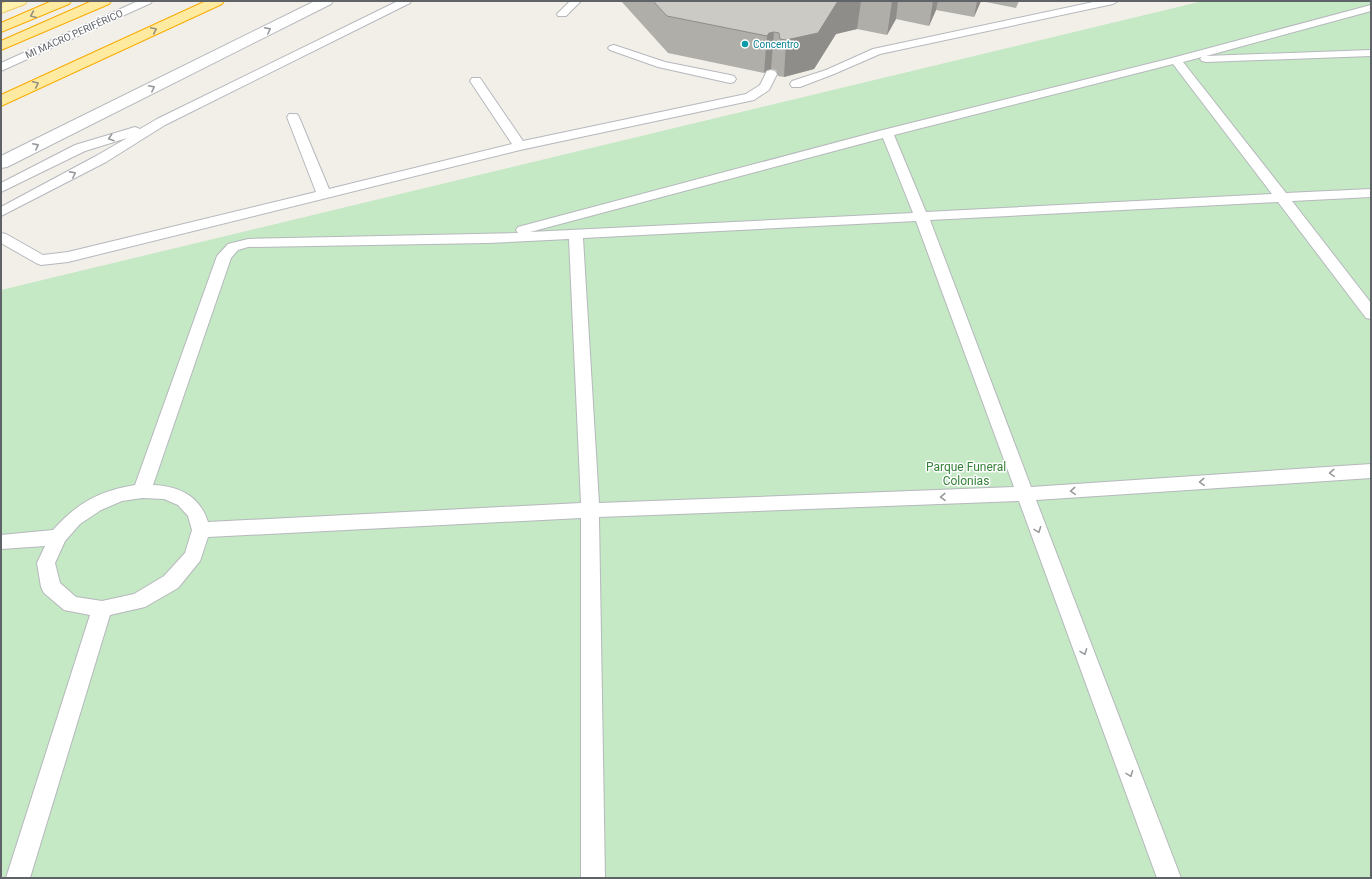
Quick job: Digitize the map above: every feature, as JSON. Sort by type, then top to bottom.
[{"type":"highway","points":[[1,28],[64,1]]},
{"type":"highway","points":[[1,46],[104,1]]},
{"type":"highway","points":[[1,100],[217,1]]},
{"type":"main road","points":[[1,9],[20,1]]},
{"type":"street","points":[[1,163],[326,1]]},
{"type":"lane","name":"MI MACRO PERIFÉRICO","points":[[1,55],[124,1]]},
{"type":"lane","name":"MI MACRO PERIFÉRICO","points":[[1,67],[147,1]]},
{"type":"lane","points":[[1,212],[101,159],[161,122],[406,1]]},
{"type":"lane","points":[[562,14],[576,1]]},
{"type":"lane","points":[[796,84],[830,72],[877,51],[1113,1]]},
{"type":"lane","points":[[488,239],[887,133],[1176,60],[1371,8]]},
{"type":"lane","points":[[614,48],[662,65],[730,79]]},
{"type":"lane","points":[[1176,60],[1371,53]]},
{"type":"lane","points":[[1176,60],[1371,314]]},
{"type":"lane","points":[[1,237],[41,260],[68,257],[520,146],[750,97],[765,87],[771,74]]},
{"type":"lane","points":[[476,81],[520,146]]},
{"type":"lane","points":[[293,118],[324,194]]},
{"type":"lane","points":[[3,186],[80,148],[161,122]]},
{"type":"lane","points":[[887,133],[921,216],[1169,878]]},
{"type":"lane","points":[[3,186],[30,197]]},
{"type":"lane","points":[[142,491],[224,256],[233,247],[248,243],[488,239],[1371,193]]},
{"type":"lane","points":[[576,234],[590,510],[593,878]]},
{"type":"lane","points":[[201,530],[590,510],[1025,494],[1371,471]]},
{"type":"lane","points":[[142,491],[166,492],[184,500],[196,513],[201,530],[193,556],[171,582],[138,601],[102,609],[71,604],[51,587],[46,563],[58,537],[74,519],[95,505],[119,495],[142,491]]},
{"type":"lane","points":[[1,542],[58,537]]},
{"type":"lane","points":[[18,878],[102,609]]},
{"type":"green space","name":"Parque Funeral Colonias","points":[[1203,1],[1371,1],[1371,878],[1,878],[1,290]]},
{"type":"building","points":[[653,1],[838,1],[818,33],[786,40],[780,39],[779,33],[769,33],[767,36],[667,16]]},
{"type":"place","name":"Concentro","points":[[745,44]]}]
